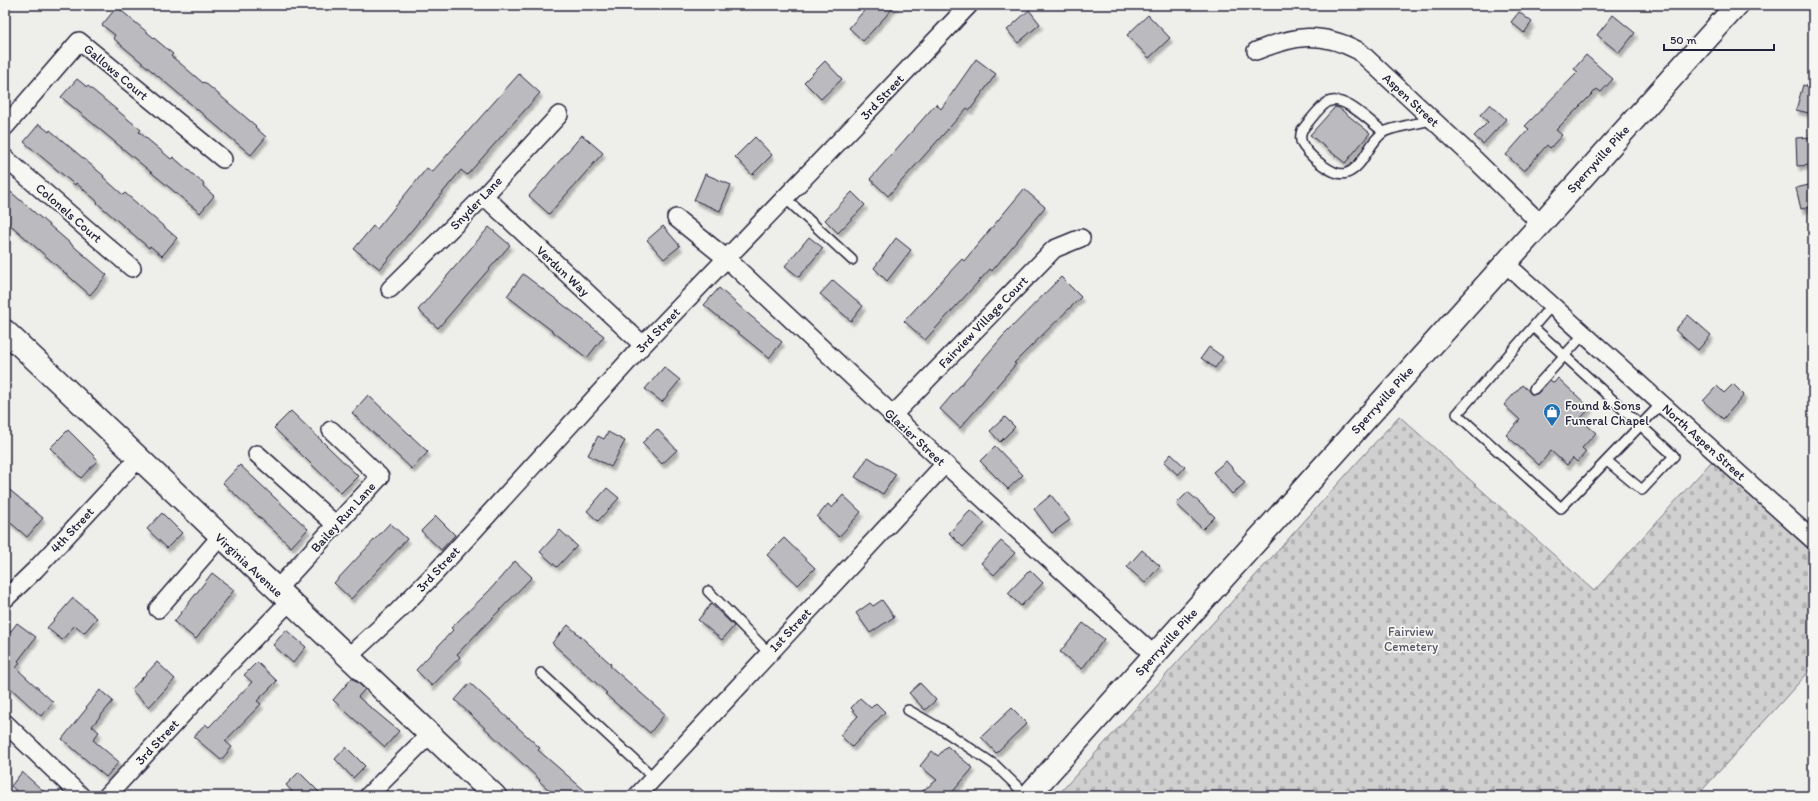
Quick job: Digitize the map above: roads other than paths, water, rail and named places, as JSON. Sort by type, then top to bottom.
[{"type":"main road","name":"Sperryville Pike","points":[[1027,796],[1737,5]]},
{"type":"main road","name":"Virginia Avenue","points":[[5,332],[495,796]]},
{"type":"street","name":"3rd Street","points":[[348,657],[398,611],[436,572],[643,346],[969,5]]},
{"type":"street","name":"Aspen Street","points":[[1256,51],[1290,39],[1308,36],[1326,38],[1343,43],[1359,51],[1541,224]]},
{"type":"street","name":"Gallows Court","points":[[5,127],[79,41],[223,159]]},
{"type":"street","name":"Snyder Lane","points":[[390,289],[484,196],[559,115]]},
{"type":"street","name":"Colonels Court","points":[[5,158],[132,268]]},
{"type":"street","name":"Verdun Way","points":[[484,196],[643,346]]},
{"type":"street","name":"Glazier Street","points":[[676,218],[727,259],[892,416],[1154,655]]},
{"type":"street","name":"Fairview Village Court","points":[[892,416],[1054,249],[1080,238]]},
{"type":"street","name":"North Aspen Street","points":[[1506,264],[1813,540]]},
{"type":"street","name":"Bailey Run Lane","points":[[283,596],[336,525],[380,476],[331,430]]},
{"type":"street","points":[[257,454],[336,525]]},
{"type":"street","name":"4th Street","points":[[5,600],[35,570],[138,459]]},
{"type":"street","name":"1st Street","points":[[637,796],[945,464]]},
{"type":"street","points":[[158,609],[220,537]]},
{"type":"street","name":"3rd Street","points":[[107,796],[231,662],[283,596]]},
{"type":"street","points":[[5,723],[81,796]]},
{"type":"street","points":[[368,796],[430,734]]},
{"type":"lane","points":[[1384,132],[1346,103],[1333,100],[1327,102],[1302,130],[1300,135],[1304,148],[1330,170],[1338,174],[1346,174],[1353,170],[1384,132],[1432,120]]},
{"type":"lane","points":[[785,198],[852,260]]},
{"type":"lane","points":[[1552,305],[1457,414],[1561,508],[1661,404]]},
{"type":"lane","points":[[1533,327],[1674,456],[1642,490],[1607,461]]},
{"type":"lane","points":[[1534,389],[1584,334]]},
{"type":"lane","points":[[708,591],[769,653]]},
{"type":"lane","points":[[541,673],[654,778]]},
{"type":"lane","points":[[908,710],[943,730],[994,765],[1027,796]]},
{"type":"place","name":"Found & Sons Funeral Chapel","points":[[1552,427]]},
{"type":"park label","name":"Fairview Cemetery","points":[[1411,638]]}]
